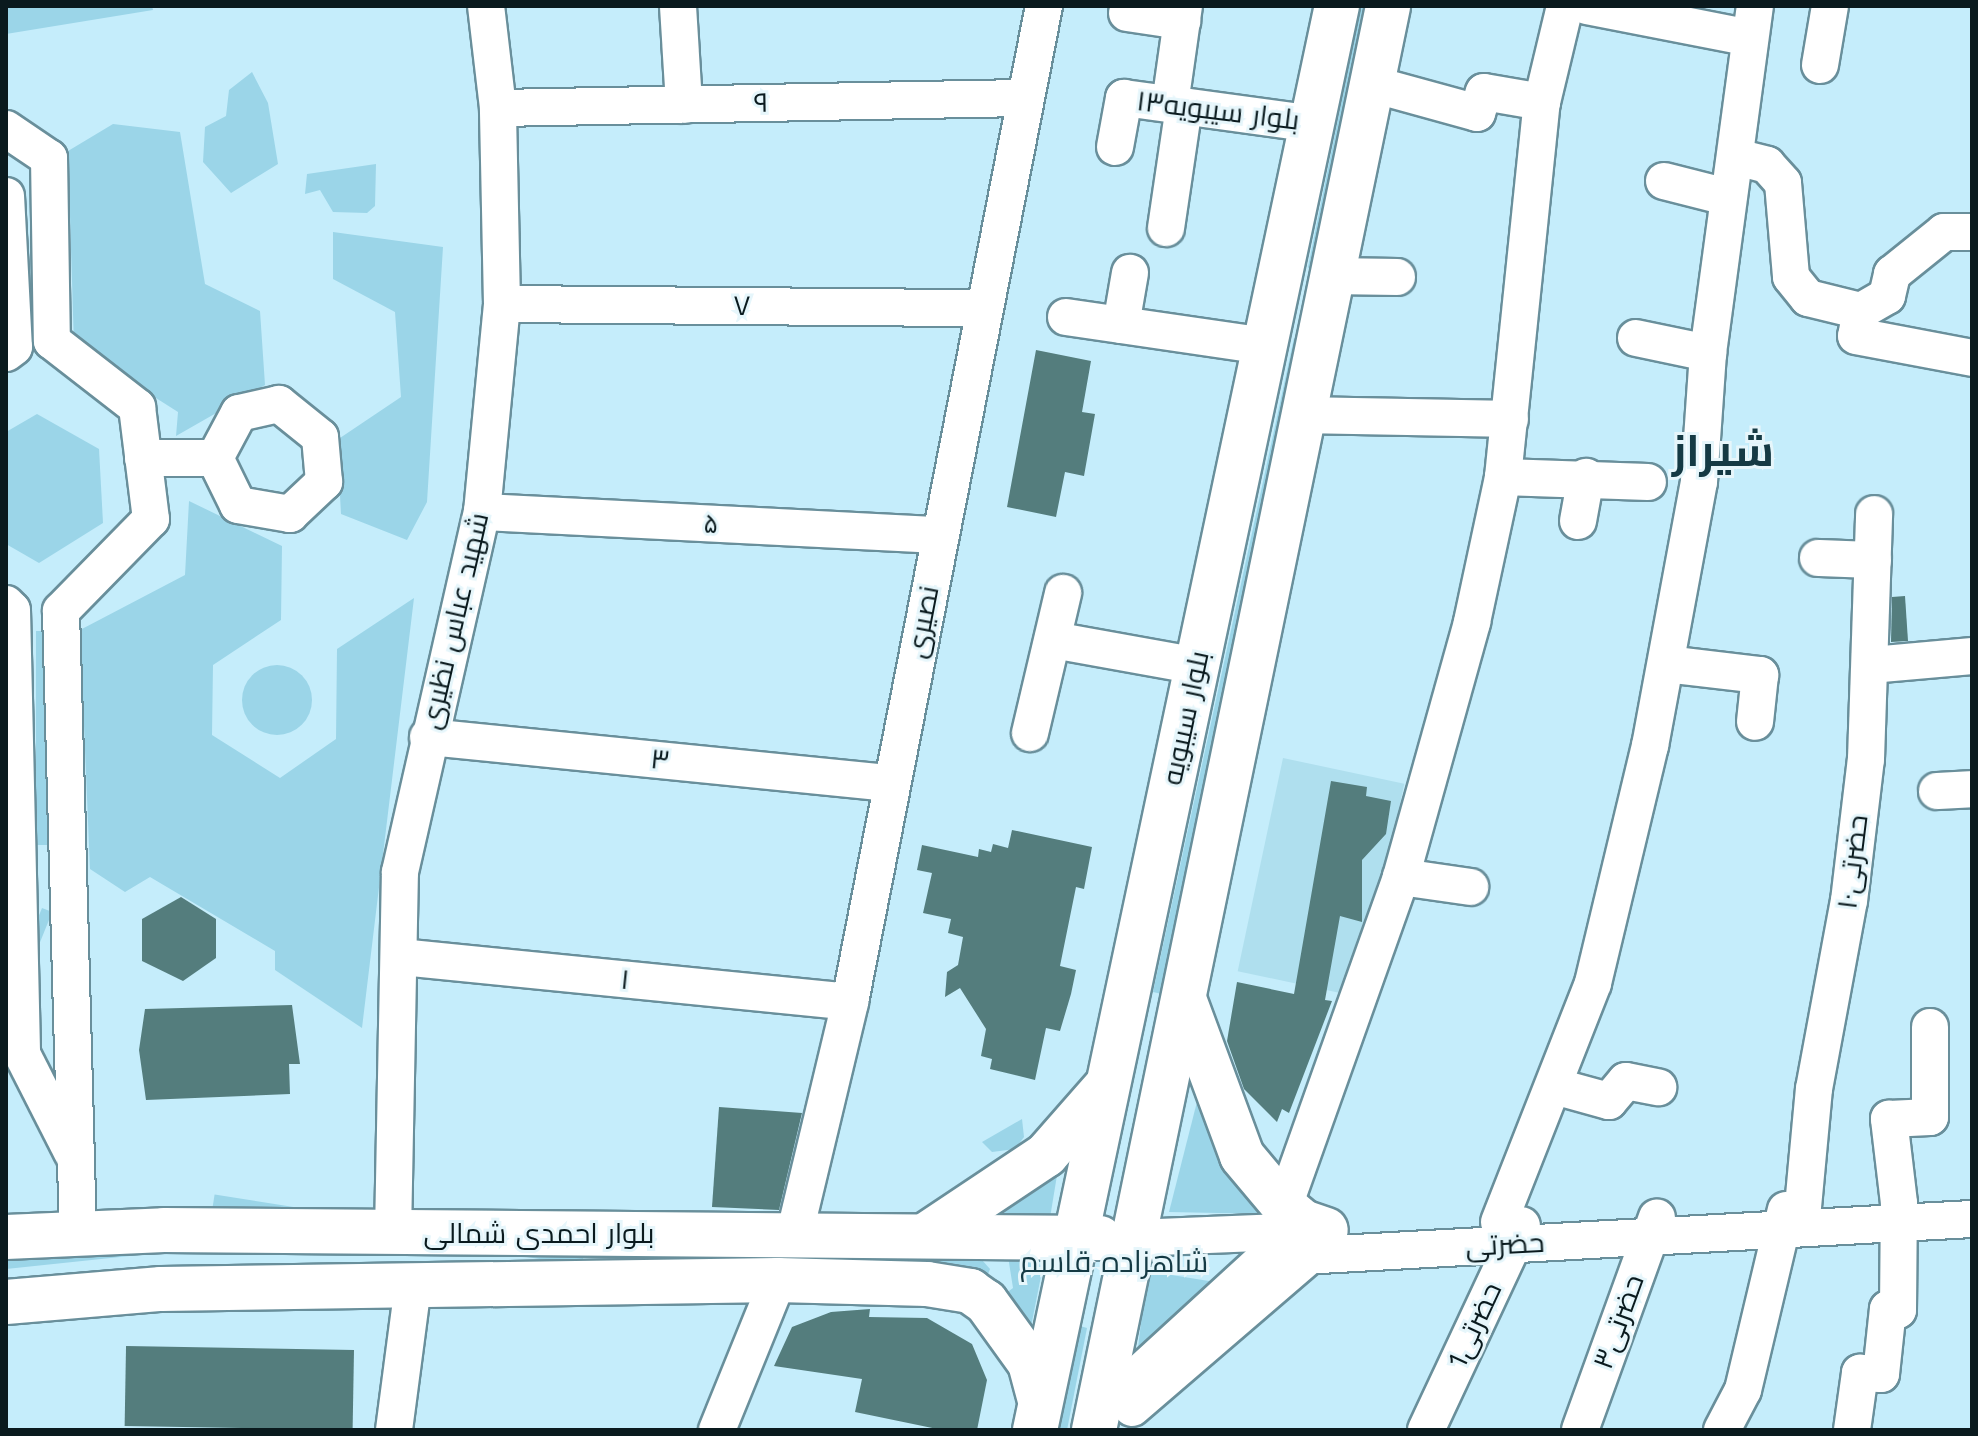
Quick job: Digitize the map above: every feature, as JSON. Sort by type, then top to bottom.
[{"type":"main road","name":"بلوار سیبویه","points":[[1038,1415],[1073,1238],[1337,6]]},
{"type":"main road","name":"بلوار سیبویه","points":[[1099,1424],[1183,996],[1388,6]]},
{"type":"main road","points":[[1270,328],[1323,318]]},
{"type":"main road","points":[[1183,996],[1242,1156],[1284,1206],[1303,1222],[1318,1243]]},
{"type":"main road","points":[[929,1233],[1046,1155],[1108,1085]]},
{"type":"main road","points":[[161,1289],[164,1230]]},
{"type":"main road","name":"بلوار احمدی شمالی","points":[[6,1237],[164,1230],[794,1236],[929,1233],[1134,1238]]},
{"type":"main road","name":"بلوار احمدی شمالی","points":[[6,1302],[161,1289],[778,1280],[927,1284],[970,1291],[986,1302],[1030,1363],[1038,1415]]},
{"type":"street","name":"شهید عباس نظیری","points":[[393,1234],[400,872],[428,737],[482,512],[502,304],[498,108],[486,6]]},
{"type":"street","points":[[678,6],[684,105]]},
{"type":"street","name":"نصیری","points":[[794,1236],[850,1002],[1044,6]]},
{"type":"street","points":[[1284,1206],[1401,877],[1472,622],[1503,477],[1542,102],[1565,6]]},
{"type":"street","points":[[1587,6],[1752,22]]},
{"type":"street","points":[[1820,65],[1830,6]]},
{"type":"street","points":[[1127,13],[1183,14],[1166,228]]},
{"type":"street","name":"1حضرتی","points":[[1426,1430],[1512,1229],[1554,1086],[1593,983],[1666,664],[1699,482],[1708,353],[1752,22]]},
{"type":"street","points":[[1372,84],[1477,113],[1484,92],[1542,102]]},
{"type":"street","name":"۹","points":[[498,108],[1024,98]]},
{"type":"street","name":"بلوار سیبویه۱۳","points":[[1115,147],[1124,98],[1313,124]]},
{"type":"street","points":[[6,129],[49,158],[52,341],[137,407],[151,519],[61,611],[78,1234]]},
{"type":"street","points":[[1736,157],[1767,165],[1783,183],[1791,277],[1808,298],[1858,323],[1972,358]]},
{"type":"street","points":[[1664,181],[1727,197]]},
{"type":"street","points":[[6,196],[14,347],[6,353]]},
{"type":"street","points":[[1858,323],[1887,296],[1892,274],[1944,232],[1972,232]]},
{"type":"street","points":[[1121,325],[1130,273]]},
{"type":"street","points":[[1332,276],[1397,277]]},
{"type":"street","name":"۷","points":[[502,304],[983,308]]},
{"type":"street","points":[[1066,317],[1121,325],[1270,328]]},
{"type":"street","points":[[1636,338],[1708,353]]},
{"type":"street","points":[[1305,415],[1510,419]]},
{"type":"street","points":[[143,458],[215,458]]},
{"type":"street","points":[[1503,477],[1586,477],[1648,482]]},
{"type":"street","points":[[1578,521],[1586,477]]},
{"type":"street","name":"۵","points":[[482,512],[940,535]]},
{"type":"street","name":"حضرتی۱۰","points":[[1722,1430],[1743,1390],[1790,1215],[1851,885],[1871,665],[1874,514]]},
{"type":"street","points":[[1818,558],[1873,560]]},
{"type":"street","points":[[1030,733],[1063,593]]},
{"type":"street","points":[[6,604],[12,610],[22,1054],[76,1160]]},
{"type":"street","points":[[1053,640],[1197,666]]},
{"type":"street","points":[[1871,665],[1972,656]]},
{"type":"street","points":[[1666,664],[1760,675],[1755,722]]},
{"type":"street","name":"۳","points":[[428,737],[892,783]]},
{"type":"street","points":[[17,817],[28,851],[39,862],[57,854],[67,836]]},
{"type":"street","points":[[1401,877],[1470,887]]},
{"type":"street","points":[[19,920],[42,893],[57,900],[70,929]]},
{"type":"street","name":"۱","points":[[400,957],[850,1002]]},
{"type":"street","points":[[1852,1430],[1860,1373],[1881,1374],[1888,1309],[1898,1310],[1898,1213],[1889,1119],[1930,1117],[1930,1027]]},
{"type":"street","points":[[1554,1086],[1609,1101],[1626,1081],[1658,1087]]},
{"type":"street","name":"حضرتی","points":[[1898,1213],[1972,1199]]},
{"type":"street","name":"حضرتی","points":[[1134,1238],[1318,1243],[1512,1229],[1654,1226],[1790,1215],[1898,1213],[1972,1219]]},
{"type":"street","name":"حضرتی۳","points":[[1580,1430],[1654,1226]]},
{"type":"street","name":"حضرتی","points":[[1099,1424],[1265,1258],[1318,1243]]},
{"type":"street","points":[[717,1430],[778,1280]]},
{"type":"street","points":[[394,1430],[413,1286]]},
{"type":"shaded area","points":[[6,6],[152,6],[153,10],[6,34]]},
{"type":"shaded area","points":[[1361,6],[1374,6],[1312,275],[1308,267]]},
{"type":"shaded area","points":[[252,72],[268,103],[278,164],[231,193],[203,162],[205,127],[226,116],[229,90]]},
{"type":"shaded area","points":[[113,124],[180,132],[205,284],[260,311],[265,385],[176,436],[178,412],[74,346],[68,151]]},
{"type":"shaded area","points":[[376,164],[375,206],[367,213],[333,212],[320,190],[305,194],[307,174]]},
{"type":"shaded area","points":[[333,232],[443,247],[427,502],[407,540],[341,514],[337,440],[401,397],[395,312],[333,279]]},
{"type":"shaded area","points":[[1294,338],[1301,340],[1162,994],[1153,992]]},
{"type":"shaded area","points":[[37,414],[99,449],[103,523],[39,563],[6,544],[6,432]]},
{"type":"shaded area","points":[[189,501],[282,546],[281,620],[213,665],[212,735],[280,778],[336,739],[337,649],[414,598],[362,1028],[275,970],[275,951],[150,877],[125,892],[90,869],[80,630],[185,575]]},
{"type":"shaded area","points":[[36,631],[51,631],[51,845],[36,845]]},
{"type":"shaded area","points":[[270,665],[284,665],[306,680],[312,700],[310,713],[302,725],[284,735],[270,735],[248,720],[242,707],[242,693],[257,671]]},
{"type":"shaded area","points":[[1283,758],[1404,784],[1359,997],[1238,971]]},
{"type":"shaded area","points":[[42,908],[52,912],[6,1026],[6,997]]},
{"type":"shaded area","points":[[1201,1086],[1267,1214],[1169,1212]]},
{"type":"shaded area","points":[[1022,1119],[1024,1137],[1015,1149],[992,1152],[982,1142]]},
{"type":"shaded area","points":[[1059,1163],[1049,1224],[987,1224]]},
{"type":"shaded area","points":[[215,1194],[584,1253],[582,1266],[213,1207]]},
{"type":"shaded area","points":[[1007,1250],[1043,1266],[1028,1342],[994,1302],[1013,1288]]},
{"type":"shaded area","points":[[614,1253],[967,1257],[982,1260],[990,1269],[987,1277],[615,1261]]},
{"type":"shaded area","points":[[139,1255],[6,1269],[6,1258]]},
{"type":"shaded area","points":[[1147,1271],[1215,1282],[1138,1348]]},
{"type":"shaded area","points":[[1080,1326],[1087,1328],[1067,1430],[1058,1430]]},
{"type":"building","points":[[1036,350],[1091,361],[1082,412],[1095,414],[1084,476],[1065,472],[1056,517],[1007,507]]},
{"type":"building","points":[[1905,596],[1908,641],[1891,642],[1892,597]]},
{"type":"building","points":[[1331,781],[1367,787],[1366,796],[1391,801],[1386,834],[1362,860],[1362,922],[1340,916],[1325,1000],[1332,1001],[1289,1113],[1282,1109],[1277,1122],[1244,1089],[1227,1041],[1237,982],[1294,994]]},
{"type":"building","points":[[1012,830],[1092,847],[1084,889],[1076,887],[1060,966],[1076,970],[1071,994],[1060,1031],[1046,1028],[1035,1080],[990,1069],[992,1059],[981,1056],[986,1029],[960,988],[945,997],[947,972],[958,965],[963,937],[948,933],[951,919],[923,913],[932,873],[917,870],[922,845],[978,857],[979,849],[991,852],[993,844],[1008,848]]},
{"type":"building","points":[[181,897],[216,919],[216,958],[183,981],[142,961],[142,919]]},
{"type":"building","points":[[292,1005],[300,1064],[289,1064],[290,1094],[146,1100],[139,1050],[145,1009]]},
{"type":"building","points":[[719,1107],[802,1113],[779,1210],[712,1207]]},
{"type":"building","points":[[870,1309],[869,1317],[927,1318],[972,1344],[987,1380],[977,1430],[942,1430],[855,1412],[862,1379],[774,1366],[792,1327],[831,1312]]},
{"type":"building","points":[[126,1346],[354,1350],[353,1430],[125,1426]]},
{"type":"district","name":"شیراز","points":[[1723,451]]},
{"type":"district","name":"شاهزاده قاسم","points":[[1114,1262]]}]
